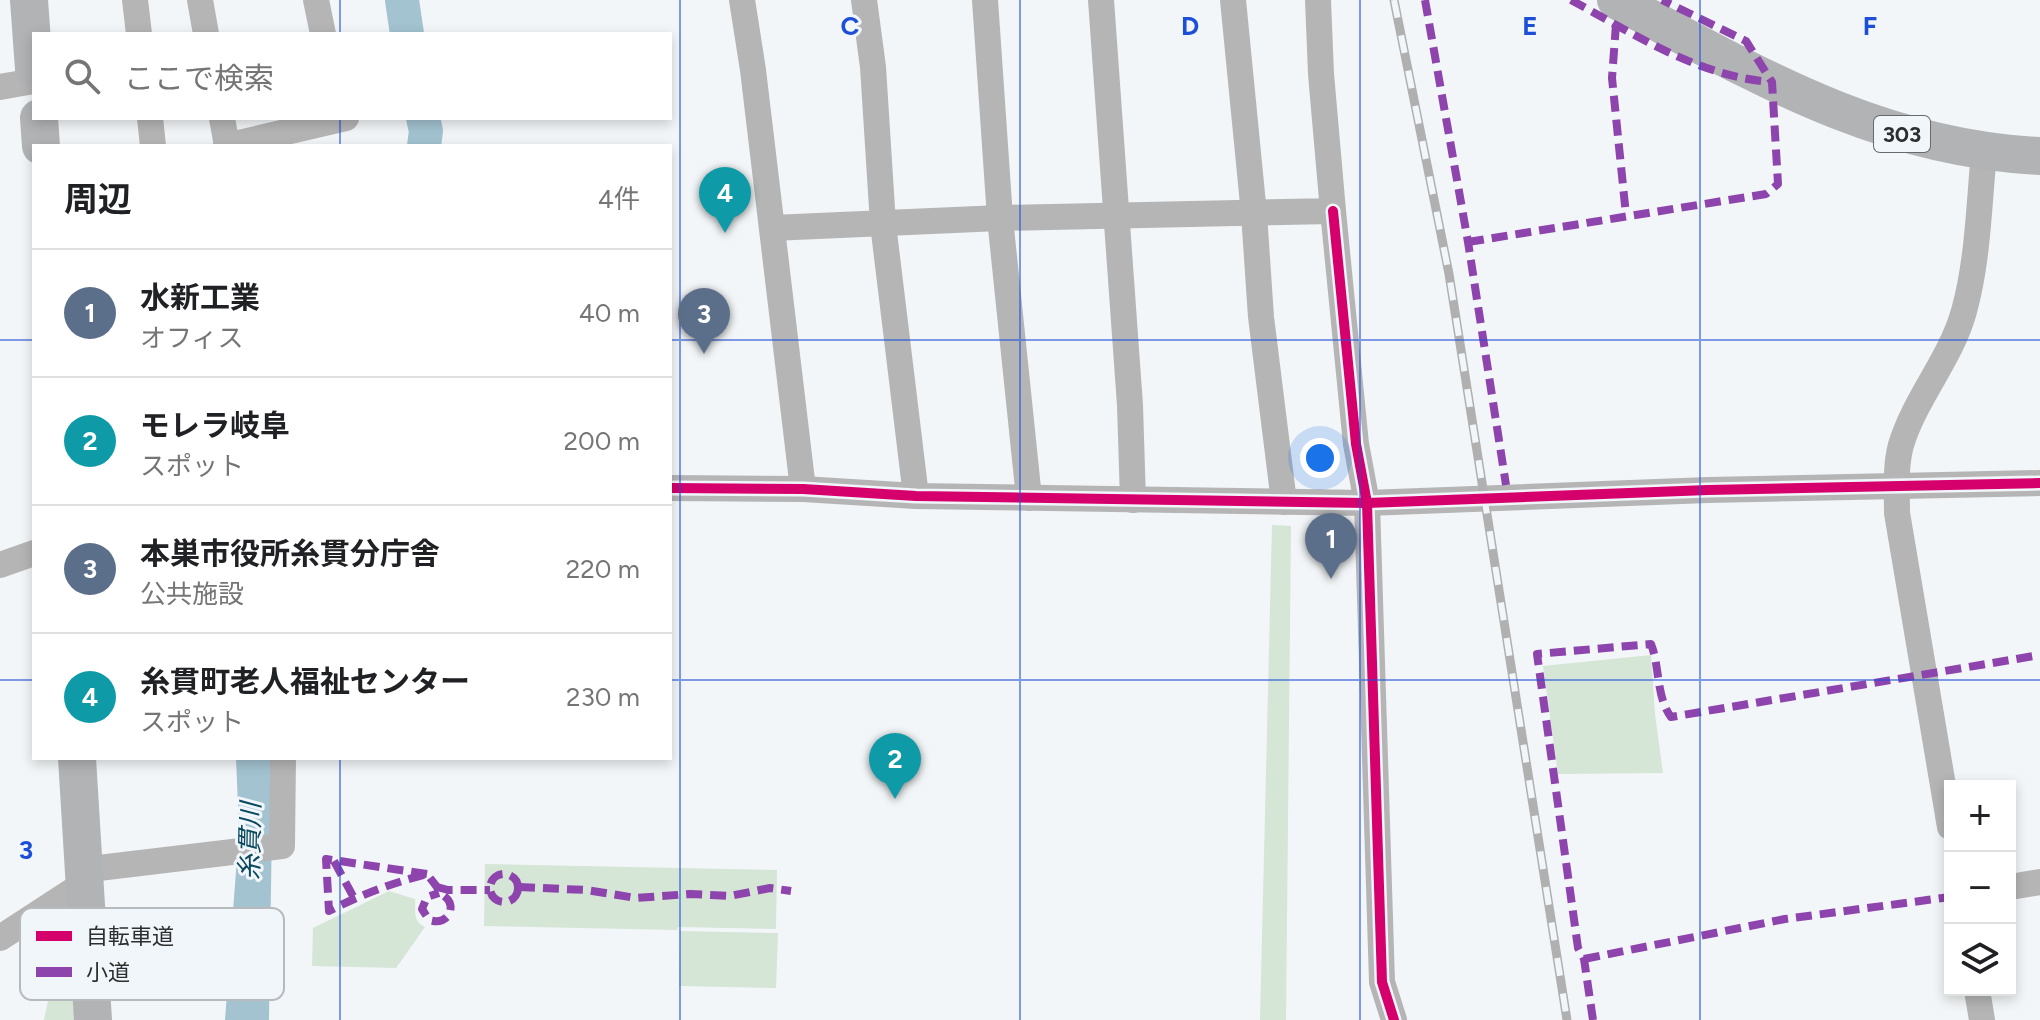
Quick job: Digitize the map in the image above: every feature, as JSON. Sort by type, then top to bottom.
[{"type":"highway","points":[[29,0],[32,41]]},
{"type":"highway","name":"303","points":[[1616,0],[1832,110],[1916,138],[1984,152],[2040,156]]},
{"type":"highway","points":[[39,120],[41,144]]},
{"type":"highway","points":[[77,760],[85,908]]},
{"type":"highway","points":[[92,1000],[93,1020]]},
{"type":"street","points":[[135,0],[139,32]]},
{"type":"street","points":[[200,0],[206,32]]},
{"type":"street","points":[[316,0],[323,32]]},
{"type":"street","points":[[742,0],[803,489]]},
{"type":"street","points":[[864,0],[873,67],[883,224],[916,496]]},
{"type":"street","points":[[985,0],[1000,218],[1029,498]]},
{"type":"street","points":[[1101,0],[1130,405],[1133,500]]},
{"type":"street","points":[[1233,0],[1261,317],[1284,502]]},
{"type":"street","points":[[1318,0],[1333,211],[1356,444],[1367,503],[1382,982],[1394,1020]]},
{"type":"street","points":[[0,87],[32,81]]},
{"type":"street","points":[[150,120],[153,144]]},
{"type":"street","points":[[222,120],[227,144]]},
{"type":"street","points":[[235,144],[336,120]]},
{"type":"street","points":[[1944,791],[1897,513],[1898,461],[1907,430],[1948,352],[1964,311],[1972,268],[1984,152]]},
{"type":"street","points":[[772,228],[1000,218],[1333,211]]},
{"type":"street","points":[[672,488],[803,489],[916,496],[1367,503],[2040,483]]},
{"type":"street","points":[[0,565],[32,554]]},
{"type":"street","points":[[41,908],[83,877],[282,846],[283,760]]},
{"type":"street","points":[[2016,886],[2040,882]]},
{"type":"street","points":[[0,938],[20,923]]},
{"type":"street","points":[[1978,996],[1982,1020]]},
{"type":"green space","points":[[1272,525],[1291,526],[1286,1020],[1260,1020]]},
{"type":"green space","points":[[1651,655],[1663,773],[1558,774],[1543,666]]},
{"type":"green space","points":[[485,864],[777,870],[776,929],[484,926]]},
{"type":"green space","points":[[389,891],[415,899],[416,919],[425,927],[396,968],[312,966],[313,928]]},
{"type":"green space","points":[[680,931],[778,933],[776,988],[679,986]]},
{"type":"green space","points":[[48,1000],[74,1000],[75,1020],[44,1020]]},
{"type":"water","points":[[236,760],[273,760],[271,908],[233,908],[239,830]]},
{"type":"water","points":[[226,1000],[269,1000],[269,1020],[225,1020]]},
{"type":"waterway","name":"糸貫川","points":[[402,0],[407,32]]},
{"type":"waterway","name":"糸貫川","points":[[423,120],[424,144]]},
{"type":"railway","points":[[1394,0],[1449,274],[1567,1020]]},
{"type":"marked path","points":[[1425,0],[1468,242],[1506,485]]},
{"type":"marked path","points":[[1571,0],[1643,40],[1693,63],[1719,72],[1772,82]]},
{"type":"marked path","points":[[1468,242],[1766,194],[1778,184],[1772,82],[1746,41],[1662,0]]},
{"type":"marked path","points":[[1616,24],[1612,78],[1626,215]]},
{"type":"marked path","points":[[1593,1020],[1584,959],[1578,948],[1537,654],[1651,644],[1660,691],[1671,717],[2040,655]]},
{"type":"marked path","points":[[427,874],[326,859],[329,911],[376,890],[427,874],[451,907],[447,917],[436,921],[429,920],[422,909],[427,897],[439,893]]},
{"type":"marked path","points":[[334,861],[354,898]]},
{"type":"marked path","points":[[504,874],[514,878],[518,888],[514,898],[504,902],[494,898],[490,888],[494,878],[504,874]]},
{"type":"marked path","points":[[437,887],[490,890]]},
{"type":"marked path","points":[[519,887],[586,890],[636,898],[690,894],[730,896],[770,888],[791,891]]},
{"type":"marked path","points":[[1584,959],[1785,919],[1944,898]]},
{"type":"cycle path","points":[[1333,211],[1356,444],[1367,503],[1382,982],[1394,1020]]},
{"type":"cycle path","points":[[672,488],[803,489],[916,496],[1367,503],[1708,490],[2040,483]]},
{"type":"place","name":"糸貫町老人福祉センター","points":[[725,233]]},
{"type":"place","name":"本巣市役所糸貫分庁舎","points":[[704,354]]},
{"type":"place","name":"水新工業","points":[[1331,579]]},
{"type":"place","name":"モレラ岐阜","points":[[895,799]]}]
